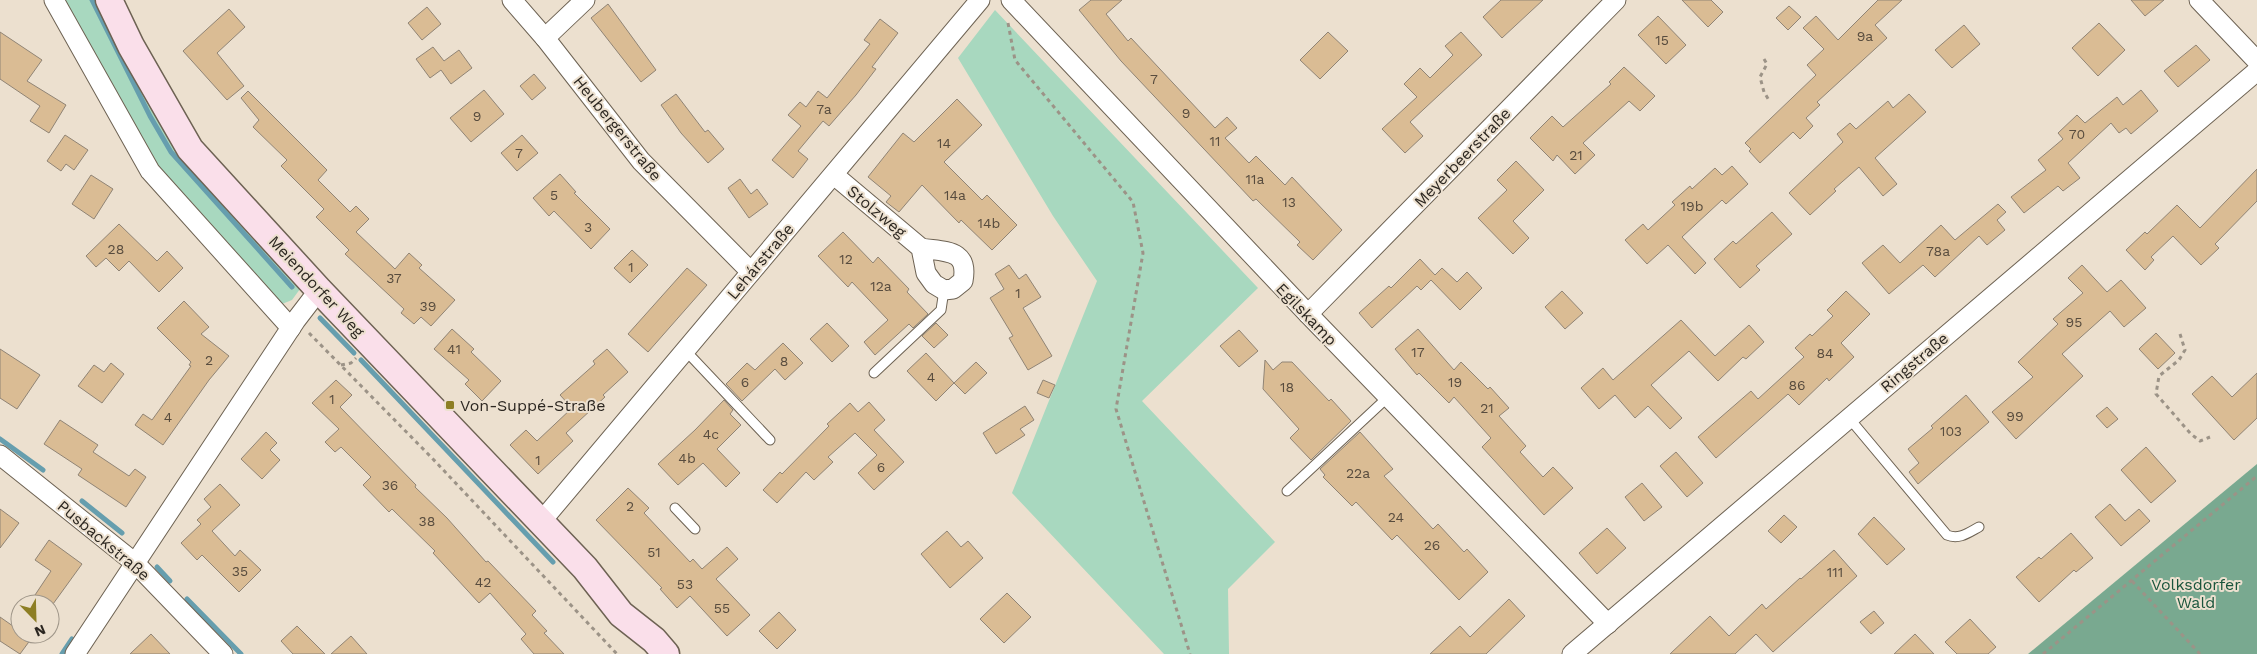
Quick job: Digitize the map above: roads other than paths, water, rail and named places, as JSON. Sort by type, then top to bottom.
[{"type":"street","points":[[54,0],[150,171],[294,324]]},
{"type":"street","name":"Meiendorfer Weg","points":[[109,0],[131,46],[190,149],[319,290],[585,568],[621,614],[654,640],[666,654]]},
{"type":"street","name":"Heubergerstraße","points":[[512,0],[545,38],[641,161],[751,272]]},
{"type":"street","points":[[545,38],[585,0]]},
{"type":"street","name":"Lehárstraße","points":[[540,523],[980,0]]},
{"type":"street","name":"Meyerbeerstraße","points":[[1308,314],[1616,0]]},
{"type":"street","points":[[2200,0],[2257,61]]},
{"type":"street","name":"Egilskamp","points":[[1009,8],[1608,624]]},
{"type":"street","name":"Ringstraße","points":[[1572,654],[2257,71]]},
{"type":"street","name":"Stolzweg","points":[[834,175],[921,248],[957,255],[962,261],[965,270],[963,281],[954,289],[944,290],[934,284],[926,273],[921,248]]},
{"type":"street","points":[[75,654],[294,324],[319,290]]},
{"type":"street","name":"Pusbackstraße","points":[[0,455],[135,563],[223,654]]},
{"type":"street","name":"Meiendorfer Weg","points":[[562,545],[599,616],[620,637],[645,654]]},
{"type":"lane","points":[[874,373],[941,310],[944,290]]},
{"type":"lane","points":[[685,350],[770,440]]},
{"type":"lane","points":[[1287,491],[1388,397]]},
{"type":"lane","points":[[1849,418],[1947,535],[1953,538],[1961,537],[1979,527]]},
{"type":"lane","points":[[675,508],[695,529]]},
{"type":"waterway","points":[[92,0],[150,116],[171,152],[292,287]]},
{"type":"waterway","points":[[320,318],[354,353]]},
{"type":"waterway","points":[[361,360],[553,562]]},
{"type":"waterway","points":[[0,439],[43,470]]},
{"type":"waterway","points":[[82,501],[122,533]]},
{"type":"waterway","points":[[157,567],[170,581]]},
{"type":"waterway","points":[[187,599],[241,654]]},
{"type":"waterway","points":[[62,654],[72,639]]},
{"type":"place","name":"Von-Suppé-Straße","points":[[450,405]]},
{"type":"park label","name":"Volksdorfer Wald","points":[[2196,593]]}]
